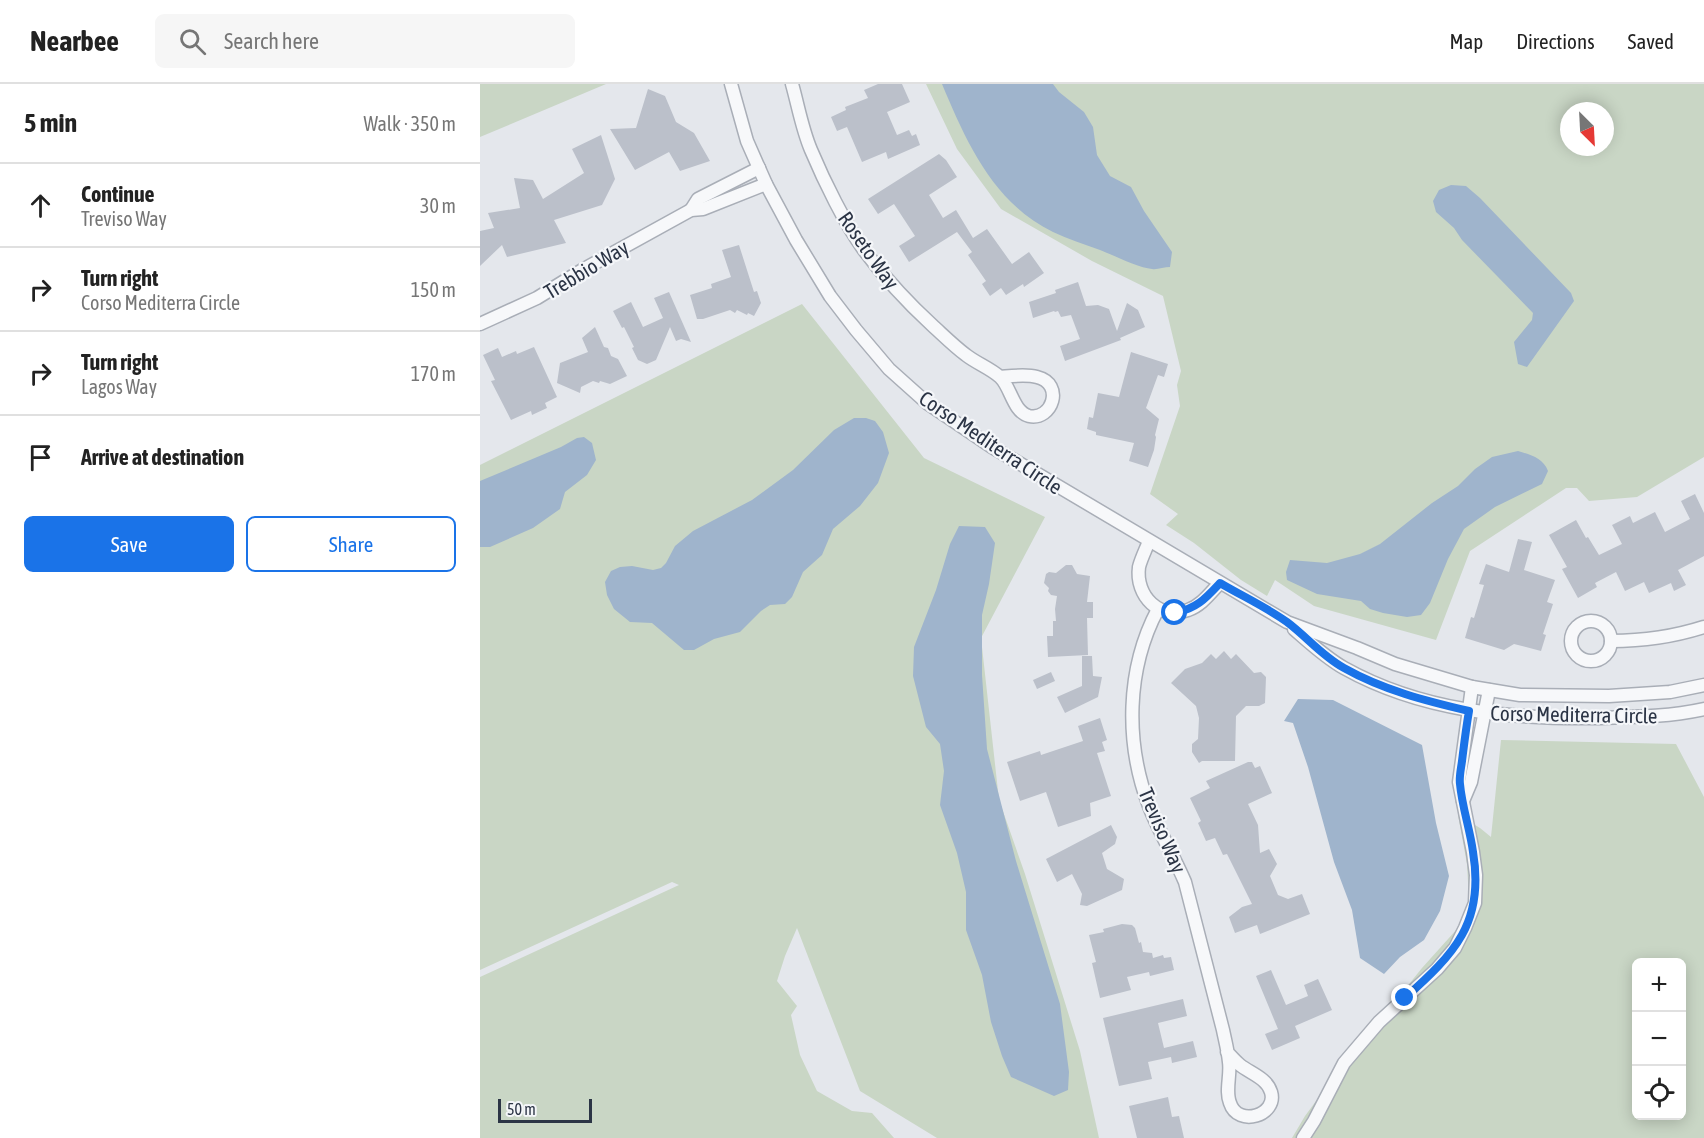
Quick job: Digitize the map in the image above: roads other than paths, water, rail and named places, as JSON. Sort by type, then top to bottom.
[{"type":"street","name":"Corso Mediterra Circle","points":[[731,84],[745,135],[766,184],[830,296],[889,369],[927,404],[992,447],[1287,622],[1395,664],[1472,687],[1520,695],[1609,696],[1670,692],[1704,685]]},
{"type":"street","name":"Roseto Way","points":[[792,84],[810,148],[838,206],[863,249],[898,292],[932,325],[966,356],[1000,377]]},
{"type":"street","name":"Trebbio Way","points":[[691,210],[698,199],[759,168]]},
{"type":"street","name":"Trebbio Way","points":[[480,324],[537,298],[584,268],[691,210],[703,209],[766,184]]},
{"type":"street","points":[[1149,541],[1139,567],[1140,590],[1158,609],[1175,613],[1187,610],[1198,605],[1220,583]]},
{"type":"street","name":"Treviso Way","points":[[1158,609],[1150,623],[1140,654],[1133,699],[1133,742],[1143,789],[1150,809],[1185,882],[1229,1062],[1229,1103],[1236,1114],[1248,1118],[1259,1115],[1271,1102],[1272,1093],[1261,1078],[1239,1064],[1227,1052]]},
{"type":"street","name":"Corso Mediterra Circle","points":[[1287,622],[1321,653],[1343,668],[1378,685],[1434,703],[1469,711],[1523,716],[1613,717],[1672,715],[1704,709]]},
{"type":"street","points":[[1611,641],[1651,640],[1704,627]]},
{"type":"street","points":[[1303,1138],[1344,1063],[1379,1022],[1437,969],[1455,948],[1466,928],[1475,903],[1476,875],[1459,782],[1472,687]]},
{"type":"street","points":[[1463,801],[1471,782],[1489,690]]},
{"type":"water","points":[[942,84],[1053,84],[1059,92],[1084,112],[1093,127],[1097,155],[1110,176],[1131,187],[1144,211],[1172,252],[1170,267],[1154,269],[1140,266],[1059,235],[1032,220],[1014,205],[984,168],[961,127]]},
{"type":"water","points":[[1451,185],[1466,186],[1480,198],[1571,293],[1574,301],[1527,367],[1518,364],[1514,342],[1532,320],[1533,313],[1462,240],[1454,228],[1436,212],[1433,201],[1439,190]]},
{"type":"water","points":[[854,418],[875,421],[883,432],[889,453],[878,483],[860,506],[833,529],[822,555],[803,572],[792,597],[785,604],[770,605],[740,632],[714,639],[694,650],[684,650],[652,623],[630,622],[614,609],[607,595],[605,582],[611,571],[620,567],[632,566],[653,570],[661,568],[675,546],[693,531],[752,500],[793,470],[834,430]]},
{"type":"water","points":[[584,437],[592,443],[596,460],[587,475],[565,492],[560,509],[533,528],[490,547],[480,547],[480,481],[577,438]]},
{"type":"water","points":[[1518,451],[1536,458],[1546,467],[1548,471],[1542,484],[1495,507],[1464,529],[1448,559],[1430,603],[1421,615],[1407,617],[1383,613],[1370,609],[1361,601],[1317,594],[1287,580],[1286,572],[1290,560],[1327,563],[1360,554],[1380,544],[1432,503],[1458,486],[1475,469],[1492,457]]},
{"type":"water","points":[[959,526],[985,527],[995,543],[982,615],[982,675],[987,749],[1016,861],[1060,1004],[1069,1072],[1068,1090],[1054,1096],[1011,1077],[1002,1056],[991,1022],[982,975],[966,930],[966,892],[957,853],[940,805],[944,771],[940,744],[926,727],[913,676],[914,647],[936,590],[950,544]]},
{"type":"water","points":[[1298,699],[1333,700],[1422,745],[1436,823],[1449,876],[1440,911],[1424,940],[1400,957],[1384,974],[1360,958],[1352,910],[1334,862],[1308,767],[1293,723],[1284,721]]}]
